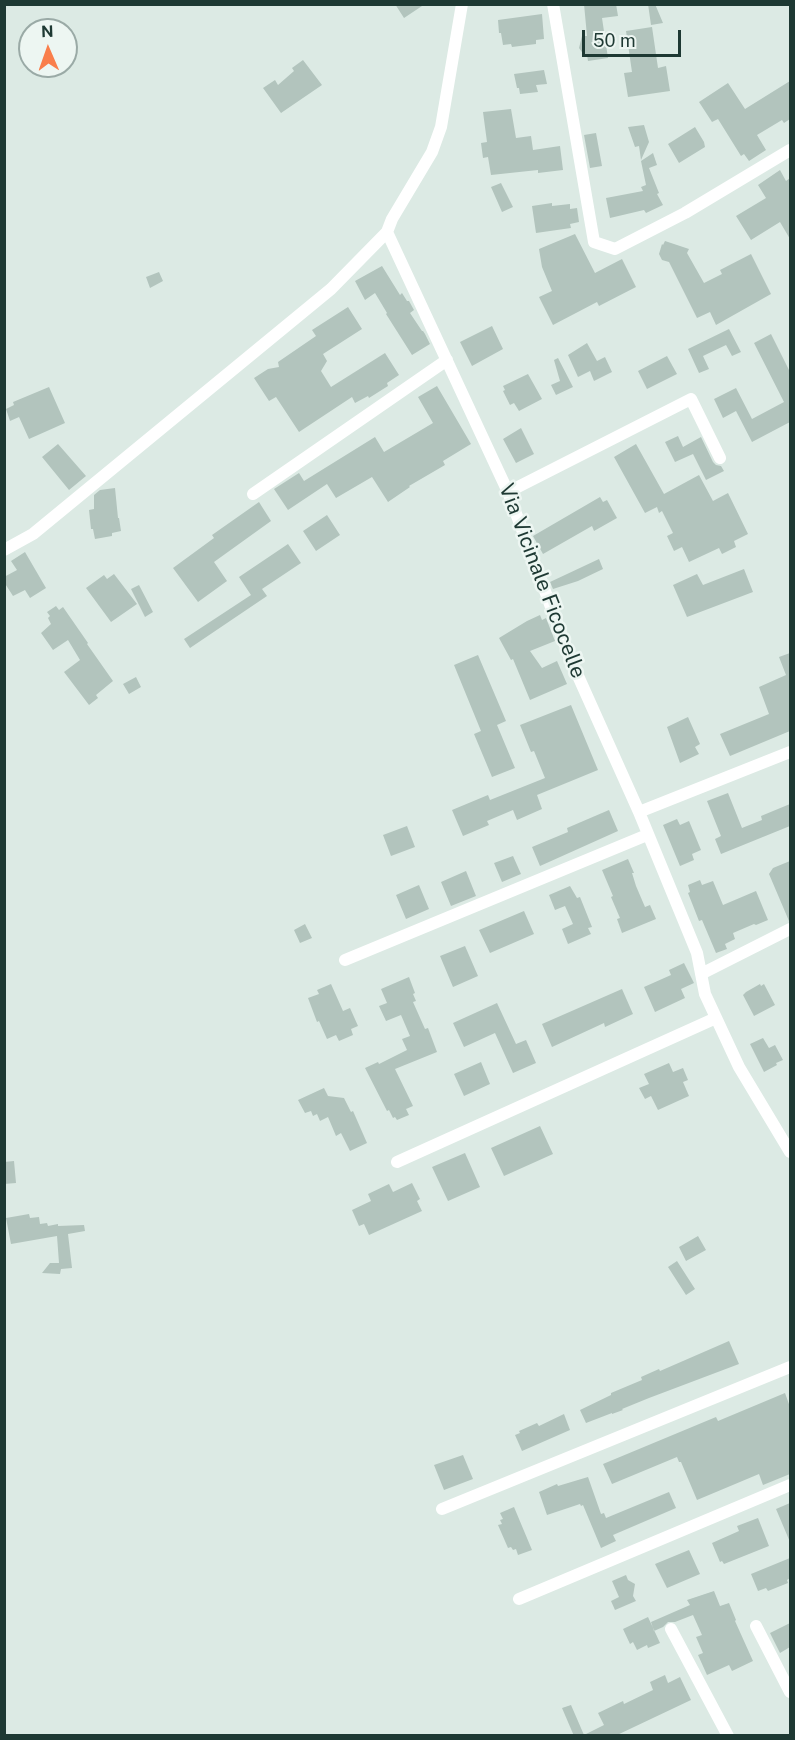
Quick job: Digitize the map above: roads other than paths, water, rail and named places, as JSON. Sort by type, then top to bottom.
[{"type":"street","points":[[4,550],[33,534],[331,289],[387,232],[392,219],[432,152],[441,127],[462,4]]},
{"type":"street","points":[[554,4],[594,242],[615,249],[685,213],[790,152]]},
{"type":"street","name":"Via Vicinale Ficocelle","points":[[387,232],[508,492],[570,658],[639,812],[697,953],[705,994],[740,1067],[790,1152]]},
{"type":"street","points":[[253,494],[447,360]]},
{"type":"street","points":[[508,492],[691,399],[720,458]]},
{"type":"street","points":[[639,812],[790,752]]},
{"type":"street","points":[[345,960],[647,835]]},
{"type":"street","points":[[701,974],[790,929]]},
{"type":"street","points":[[397,1162],[716,1018]]},
{"type":"street","points":[[442,1509],[790,1367]]},
{"type":"street","points":[[519,1599],[790,1485]]},
{"type":"street","points":[[756,1626],[790,1692]]},
{"type":"street","points":[[670,1629],[728,1736]]}]
